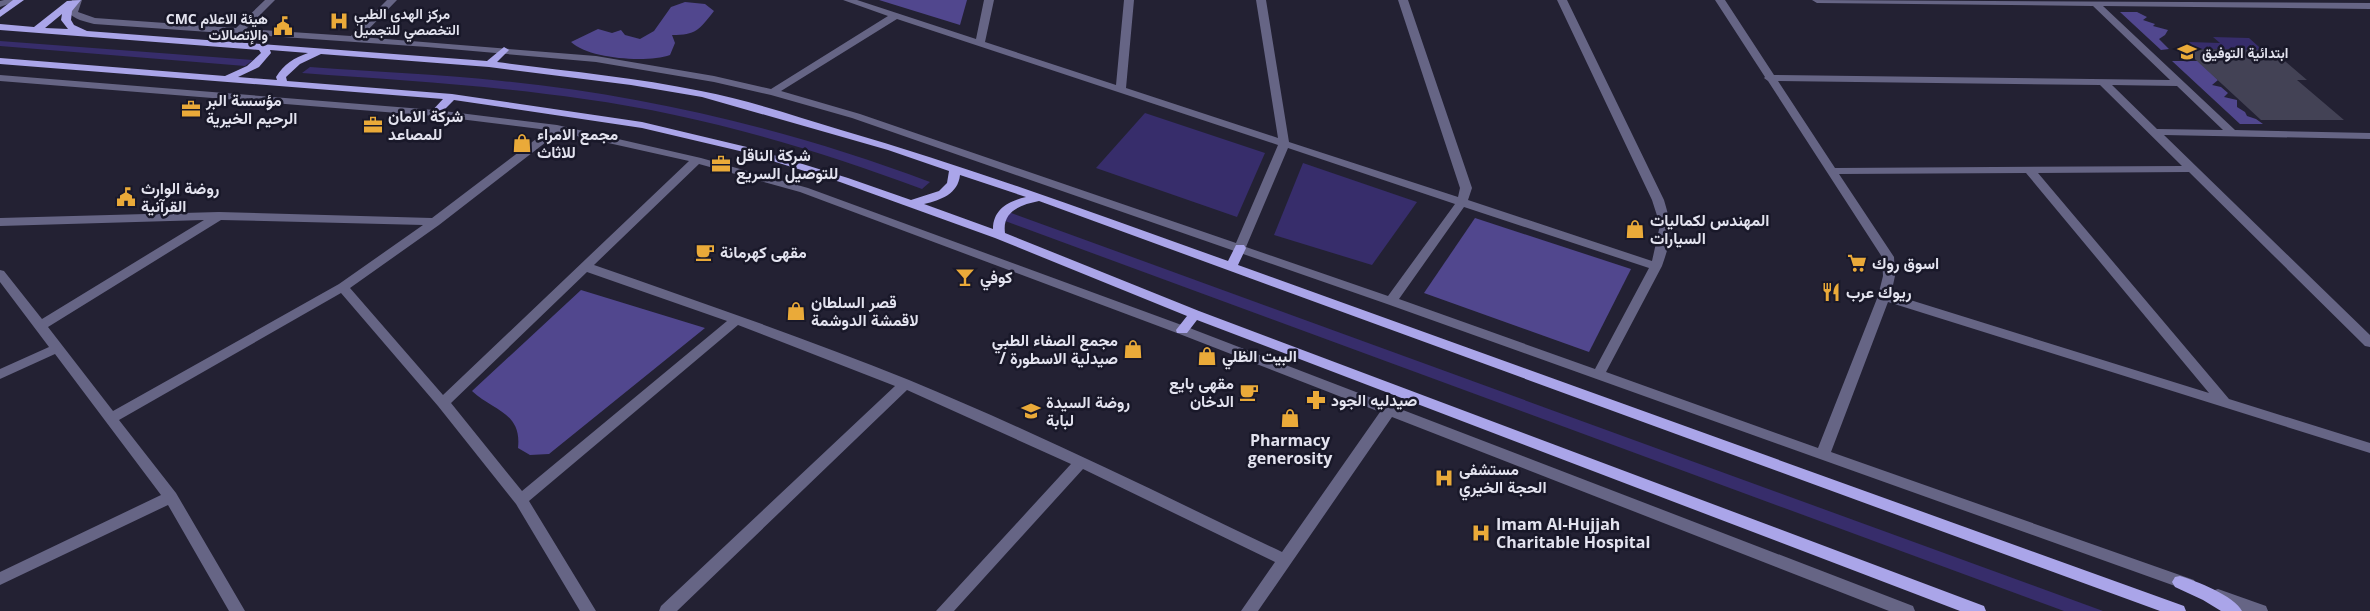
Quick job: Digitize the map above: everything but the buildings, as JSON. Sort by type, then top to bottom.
[{"type":"main road","points":[[0,6],[17,0]]},
{"type":"main road","points":[[0,14],[17,0]]},
{"type":"main road","points":[[37,29],[76,0]]},
{"type":"main road","points":[[76,0],[65,16],[68,24],[81,31],[94,33]]},
{"type":"main road","points":[[0,26],[489,64],[631,82],[702,94],[829,129],[954,168],[1041,198],[2178,611]]},
{"type":"main road","points":[[223,78],[239,74],[258,64],[266,53],[263,47]]},
{"type":"main road","points":[[489,64],[504,50]]},
{"type":"main road","points":[[284,83],[281,77],[285,70],[295,62],[324,52]]},
{"type":"main road","points":[[0,60],[452,97],[642,125],[714,141],[835,177],[913,203],[999,235],[1195,314],[1978,611]]},
{"type":"main road","points":[[435,113],[452,97]]},
{"type":"main road","points":[[913,203],[929,200],[953,186],[956,177],[954,168]]},
{"type":"main road","points":[[999,235],[997,225],[1001,215],[1011,206],[1025,200],[1041,198]]},
{"type":"main road","points":[[1231,267],[1240,248]]},
{"type":"main road","points":[[1182,330],[1195,314]]},
{"type":"main road","points":[[2180,582],[2209,595],[2234,611]]},
{"type":"street","points":[[76,0],[73,12],[77,16],[88,20],[354,38],[596,59],[714,79],[773,92],[866,119],[1240,248],[2260,611]]},
{"type":"street","points":[[238,31],[270,0]]},
{"type":"street","points":[[354,38],[392,0]]},
{"type":"street","points":[[848,0],[1656,266]]},
{"type":"street","points":[[980,44],[989,0]]},
{"type":"street","points":[[1120,90],[1129,0]]},
{"type":"street","points":[[1240,248],[1284,144],[1261,0]]},
{"type":"street","points":[[1391,301],[1465,195],[1465,180],[1403,0]]},
{"type":"street","points":[[1562,0],[1663,213],[1665,237],[1656,266],[1598,374]]},
{"type":"street","points":[[1720,0],[1888,257],[1889,276],[1884,296],[1823,454]]},
{"type":"street","points":[[1817,0],[2370,6]]},
{"type":"street","points":[[2095,3],[2232,134]]},
{"type":"street","points":[[773,92],[896,16]]},
{"type":"street","points":[[0,78],[435,113],[557,128],[697,160],[804,190],[1182,330],[1907,611]]},
{"type":"street","points":[[1770,78],[2179,83]]},
{"type":"street","points":[[2103,82],[2370,343]]},
{"type":"street","points":[[111,418],[343,287],[435,222],[557,128]]},
{"type":"street","points":[[2153,132],[2370,136]]},
{"type":"street","points":[[443,403],[697,160]]},
{"type":"street","points":[[1833,171],[2192,169]]},
{"type":"street","points":[[2029,170],[2225,403]]},
{"type":"street","points":[[0,222],[219,216],[435,222]]},
{"type":"street","points":[[40,326],[219,216]]},
{"type":"street","points":[[586,267],[737,319],[905,384],[1081,462],[1285,560]]},
{"type":"street","points":[[0,274],[171,497],[237,611]]},
{"type":"street","points":[[343,287],[443,403],[521,500],[588,611]]},
{"type":"street","points":[[1884,296],[2370,448]]},
{"type":"street","points":[[521,500],[737,319]]},
{"type":"street","points":[[0,374],[57,348]]},
{"type":"street","points":[[667,611],[905,384]]},
{"type":"street","points":[[1249,611],[1389,410]]},
{"type":"street","points":[[944,611],[1081,462]]},
{"type":"street","points":[[0,579],[171,497]]},
{"type":"shaded area","points":[[879,0],[967,0],[960,25]]},
{"type":"shaded area","points":[[685,2],[705,4],[714,11],[696,30],[687,34],[672,35],[675,43],[670,55],[647,59],[619,58],[604,56],[579,48],[571,42],[598,29],[612,33],[621,30],[625,35],[640,39],[654,31],[671,7]]},
{"type":"shaded area","points":[[2120,12],[2137,12],[2147,17],[2143,20],[2155,24],[2153,26],[2168,30],[2159,39],[2169,49],[2161,50]]},
{"type":"shaded area","points":[[2213,37],[2249,38],[2268,55],[2235,55],[2229,49],[2196,49],[2189,42],[2220,43]]},
{"type":"shaded area","points":[[0,41],[253,60],[245,66],[0,46]]},
{"type":"shaded area","points":[[2172,61],[2198,61],[2218,80],[2212,85],[2221,87],[2228,93],[2224,97],[2237,100],[2237,107],[2245,112],[2247,116],[2263,124],[2240,124]]},
{"type":"shaded area","points":[[310,67],[502,81],[611,96],[666,106],[773,131],[826,146],[930,182],[922,189],[840,160],[756,135],[670,114],[627,106],[514,90],[302,73]]},
{"type":"shaded area","points":[[1145,113],[1265,153],[1237,217],[1096,168]]},
{"type":"shaded area","points":[[1303,163],[1417,202],[1372,265],[1274,235]]},
{"type":"shaded area","points":[[1006,211],[2103,611],[2064,611],[997,218]]},
{"type":"shaded area","points":[[1475,218],[1631,269],[1589,352],[1424,293]]},
{"type":"shaded area","points":[[581,290],[705,328],[549,454],[530,455],[518,448],[518,436],[511,419],[472,391]]},
{"type":"place","name":"مركز الهدى الطبي التخصصي للتجميل","points":[[339,21]]},
{"type":"place","name":"CMC هيئة الاعلام والإتصالات","points":[[283,26]]},
{"type":"place","name":"ابتدائية التوفيق","points":[[2187,52]]},
{"type":"place","name":"مؤسسة البر الرحيم الخيرية","points":[[191,109]]},
{"type":"place","name":"شركة الامان للمصاعد","points":[[373,125]]},
{"type":"place","name":"مجمع الامراء للاثاث","points":[[522,143]]},
{"type":"place","name":"شركة الناقل للتوصيل السريع","points":[[721,164]]},
{"type":"place","name":"روضة الوارث القرآنية","points":[[126,197]]},
{"type":"place","name":"المهندس لكماليات السيارات","points":[[1635,229]]},
{"type":"place","name":"مقهى كهرمانة","points":[[705,252]]},
{"type":"place","name":"اسوق روك","points":[[1857,263]]},
{"type":"place","name":"كوفي","points":[[965,277]]},
{"type":"place","name":"ريوك عرب","points":[[1831,292]]},
{"type":"place","name":"قصر السلطان لاقمشة الدوشمة","points":[[796,311]]},
{"type":"place","name":"مجمع الصفاء الطبي / صيدلية الاسطورة","points":[[1133,349]]},
{"type":"place","name":"البيت الظلي","points":[[1207,356]]},
{"type":"place","name":"مقهى بايع الدخان","points":[[1249,392]]},
{"type":"place","name":"صيدليه الجود","points":[[1316,400]]},
{"type":"place","name":"روضة السيدة لبابة","points":[[1031,411]]},
{"type":"place","name":"Pharmacy generosity","points":[[1290,418]]},
{"type":"place","name":"مستشفى الحجة الخيري","points":[[1444,478]]},
{"type":"place","name":"Imam Al-Hujjah Charitable Hospital","points":[[1481,533]]}]
